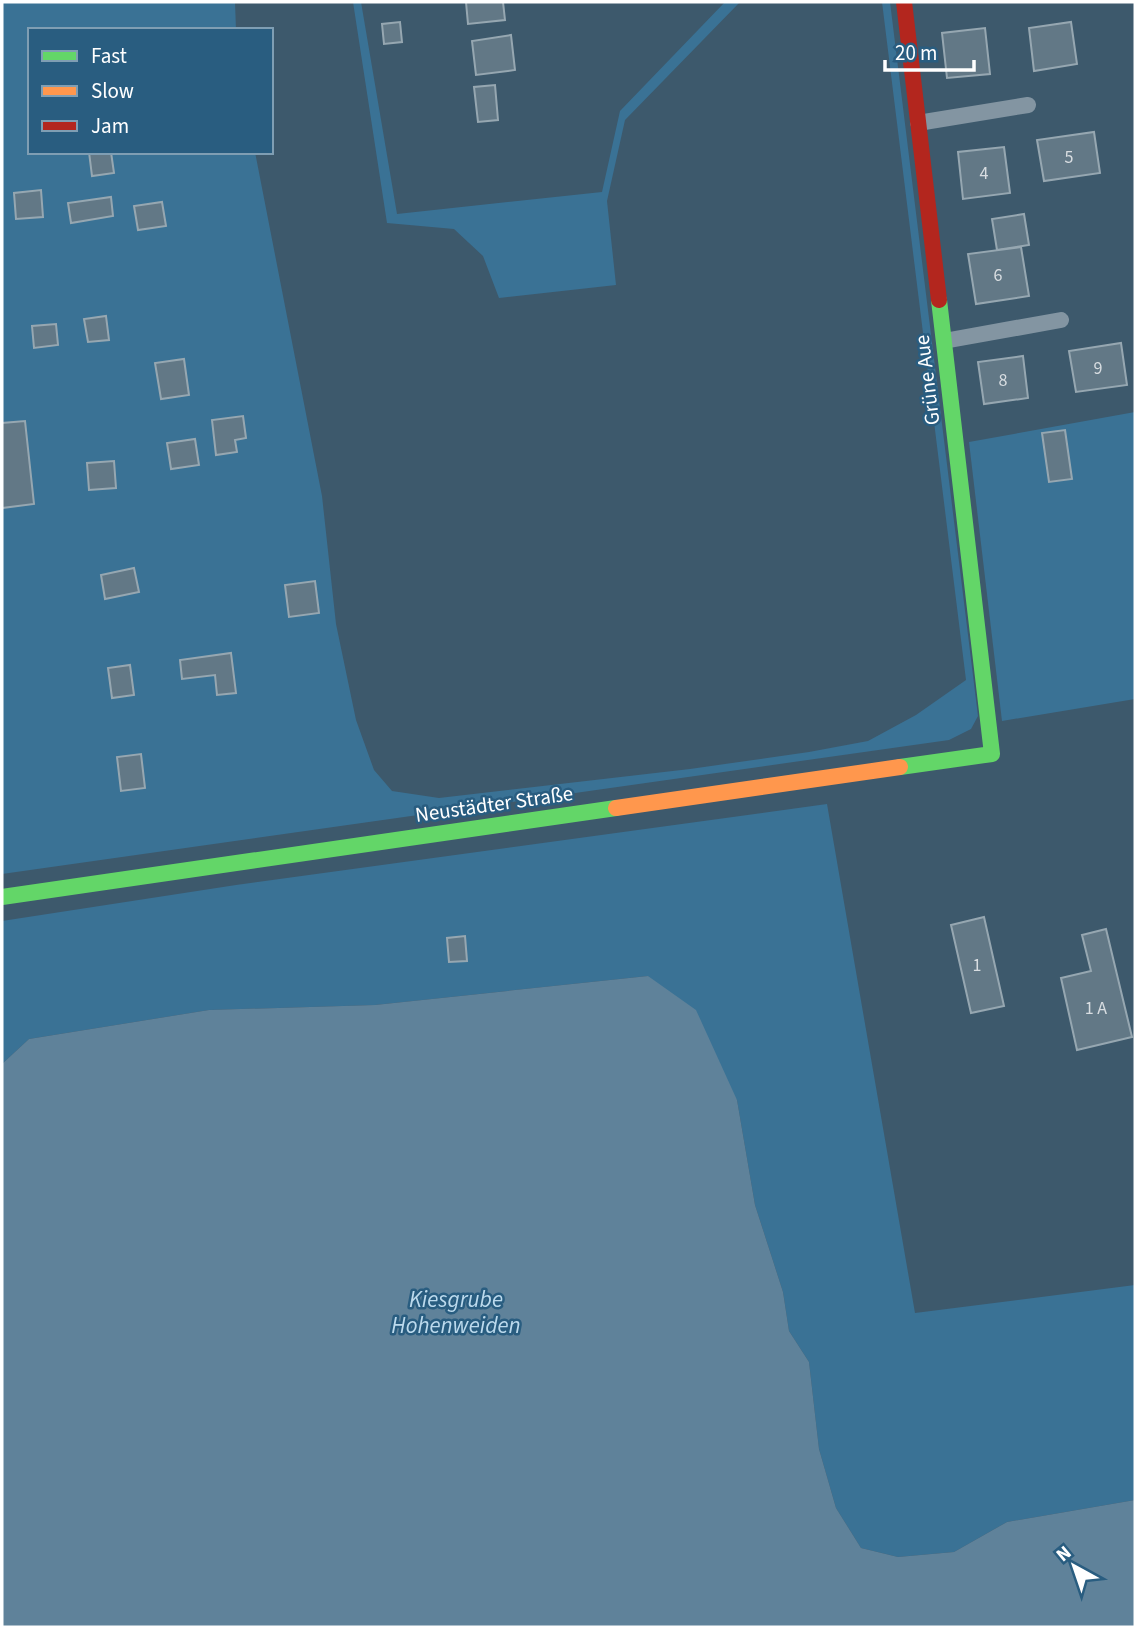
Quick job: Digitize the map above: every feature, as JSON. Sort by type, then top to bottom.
[{"type":"main road","name":"Grüne Aue","points":[[904,2],[992,754]]},
{"type":"main road","name":"Neustädter Straße","points":[[2,897],[992,754]]},
{"type":"lane","points":[[918,123],[1028,105]]},
{"type":"lane","points":[[944,341],[1061,320]]},
{"type":"shaded area","points":[[2,2],[235,2],[236,28],[28,28],[28,154],[255,154],[322,496],[336,624],[356,720],[374,770],[392,791],[439,798],[690,769],[868,741],[916,715],[966,680],[882,2],[890,2],[978,716],[971,729],[949,740],[2,874]]},
{"type":"shaded area","points":[[353,2],[361,2],[397,214],[602,192],[620,111],[725,2],[740,2],[625,120],[607,201],[616,285],[499,298],[483,256],[454,229],[387,223]]},
{"type":"shaded area","points":[[1135,412],[1135,699],[1002,721],[969,442]]},
{"type":"shaded area","points":[[827,804],[915,1313],[1135,1285],[1135,1500],[1007,1522],[954,1552],[898,1557],[861,1548],[836,1508],[819,1449],[809,1362],[789,1331],[783,1292],[755,1205],[737,1100],[648,976],[375,1005],[209,1010],[29,1039],[2,1064],[2,921],[236,885]]},
{"type":"water","name":"Kiesgrube Hohenweiden","points":[[648,976],[696,1010],[737,1100],[755,1205],[783,1292],[789,1331],[809,1362],[819,1449],[836,1508],[861,1548],[898,1557],[954,1552],[1007,1522],[1135,1500],[1135,1627],[2,1627],[2,1064],[29,1039],[209,1010],[375,1005]]},
{"type":"building","points":[[466,2],[503,2],[505,20],[468,24]]},
{"type":"building","points":[[400,22],[402,42],[384,44],[382,24]]},
{"type":"building","points":[[1071,22],[1077,64],[1034,71],[1029,28]]},
{"type":"building","points":[[985,28],[990,74],[947,78],[942,33]]},
{"type":"building","points":[[511,35],[515,70],[476,75],[472,41]]},
{"type":"building","points":[[495,85],[498,120],[478,122],[474,87]]},
{"type":"building","points":[[1094,132],[1100,173],[1044,181],[1037,140]]},
{"type":"building","points":[[1004,147],[1010,193],[963,199],[958,152]]},
{"type":"building","points":[[89,154],[111,154],[114,173],[92,176]]},
{"type":"building","points":[[41,190],[43,217],[16,219],[14,193]]},
{"type":"building","points":[[111,197],[113,216],[71,223],[68,203]]},
{"type":"building","points":[[162,202],[166,226],[138,230],[134,206]]},
{"type":"building","points":[[1024,214],[1029,245],[997,250],[992,219]]},
{"type":"building","points":[[1021,247],[1029,296],[976,304],[968,254]]},
{"type":"building","points":[[106,316],[109,340],[88,342],[84,319]]},
{"type":"building","points":[[56,324],[58,345],[34,348],[32,326]]},
{"type":"building","points":[[1121,343],[1127,385],[1076,392],[1069,351]]},
{"type":"building","points":[[1023,356],[1028,398],[984,404],[978,362]]},
{"type":"building","points":[[184,359],[189,395],[161,399],[155,363]]},
{"type":"building","points":[[243,416],[246,438],[235,440],[237,452],[216,455],[212,420]]},
{"type":"building","points":[[25,421],[34,504],[2,508],[2,423]]},
{"type":"building","points":[[1065,430],[1072,479],[1049,482],[1042,433]]},
{"type":"building","points":[[195,439],[199,465],[171,469],[167,443]]},
{"type":"building","points":[[114,461],[116,488],[89,490],[87,463]]},
{"type":"building","points":[[134,568],[139,592],[105,599],[101,575]]},
{"type":"building","points":[[315,581],[319,613],[289,617],[285,585]]},
{"type":"building","points":[[231,653],[236,693],[217,695],[215,675],[182,679],[180,660]]},
{"type":"building","points":[[130,665],[134,695],[112,698],[108,668]]},
{"type":"building","points":[[141,754],[145,788],[121,791],[117,757]]},
{"type":"building","points":[[984,917],[1004,1006],[971,1013],[951,925]]},
{"type":"building","points":[[1106,929],[1132,1037],[1077,1050],[1061,978],[1091,971],[1082,935]]},
{"type":"building","points":[[465,936],[467,961],[449,962],[447,938]]},
{"type":"traffic: fast","points":[[900,767],[992,754],[939,300]]},
{"type":"traffic: fast","points":[[2,897],[616,808]]},
{"type":"traffic: slow","points":[[616,808],[900,767]]},
{"type":"traffic: jam","points":[[904,2],[939,300]]}]
